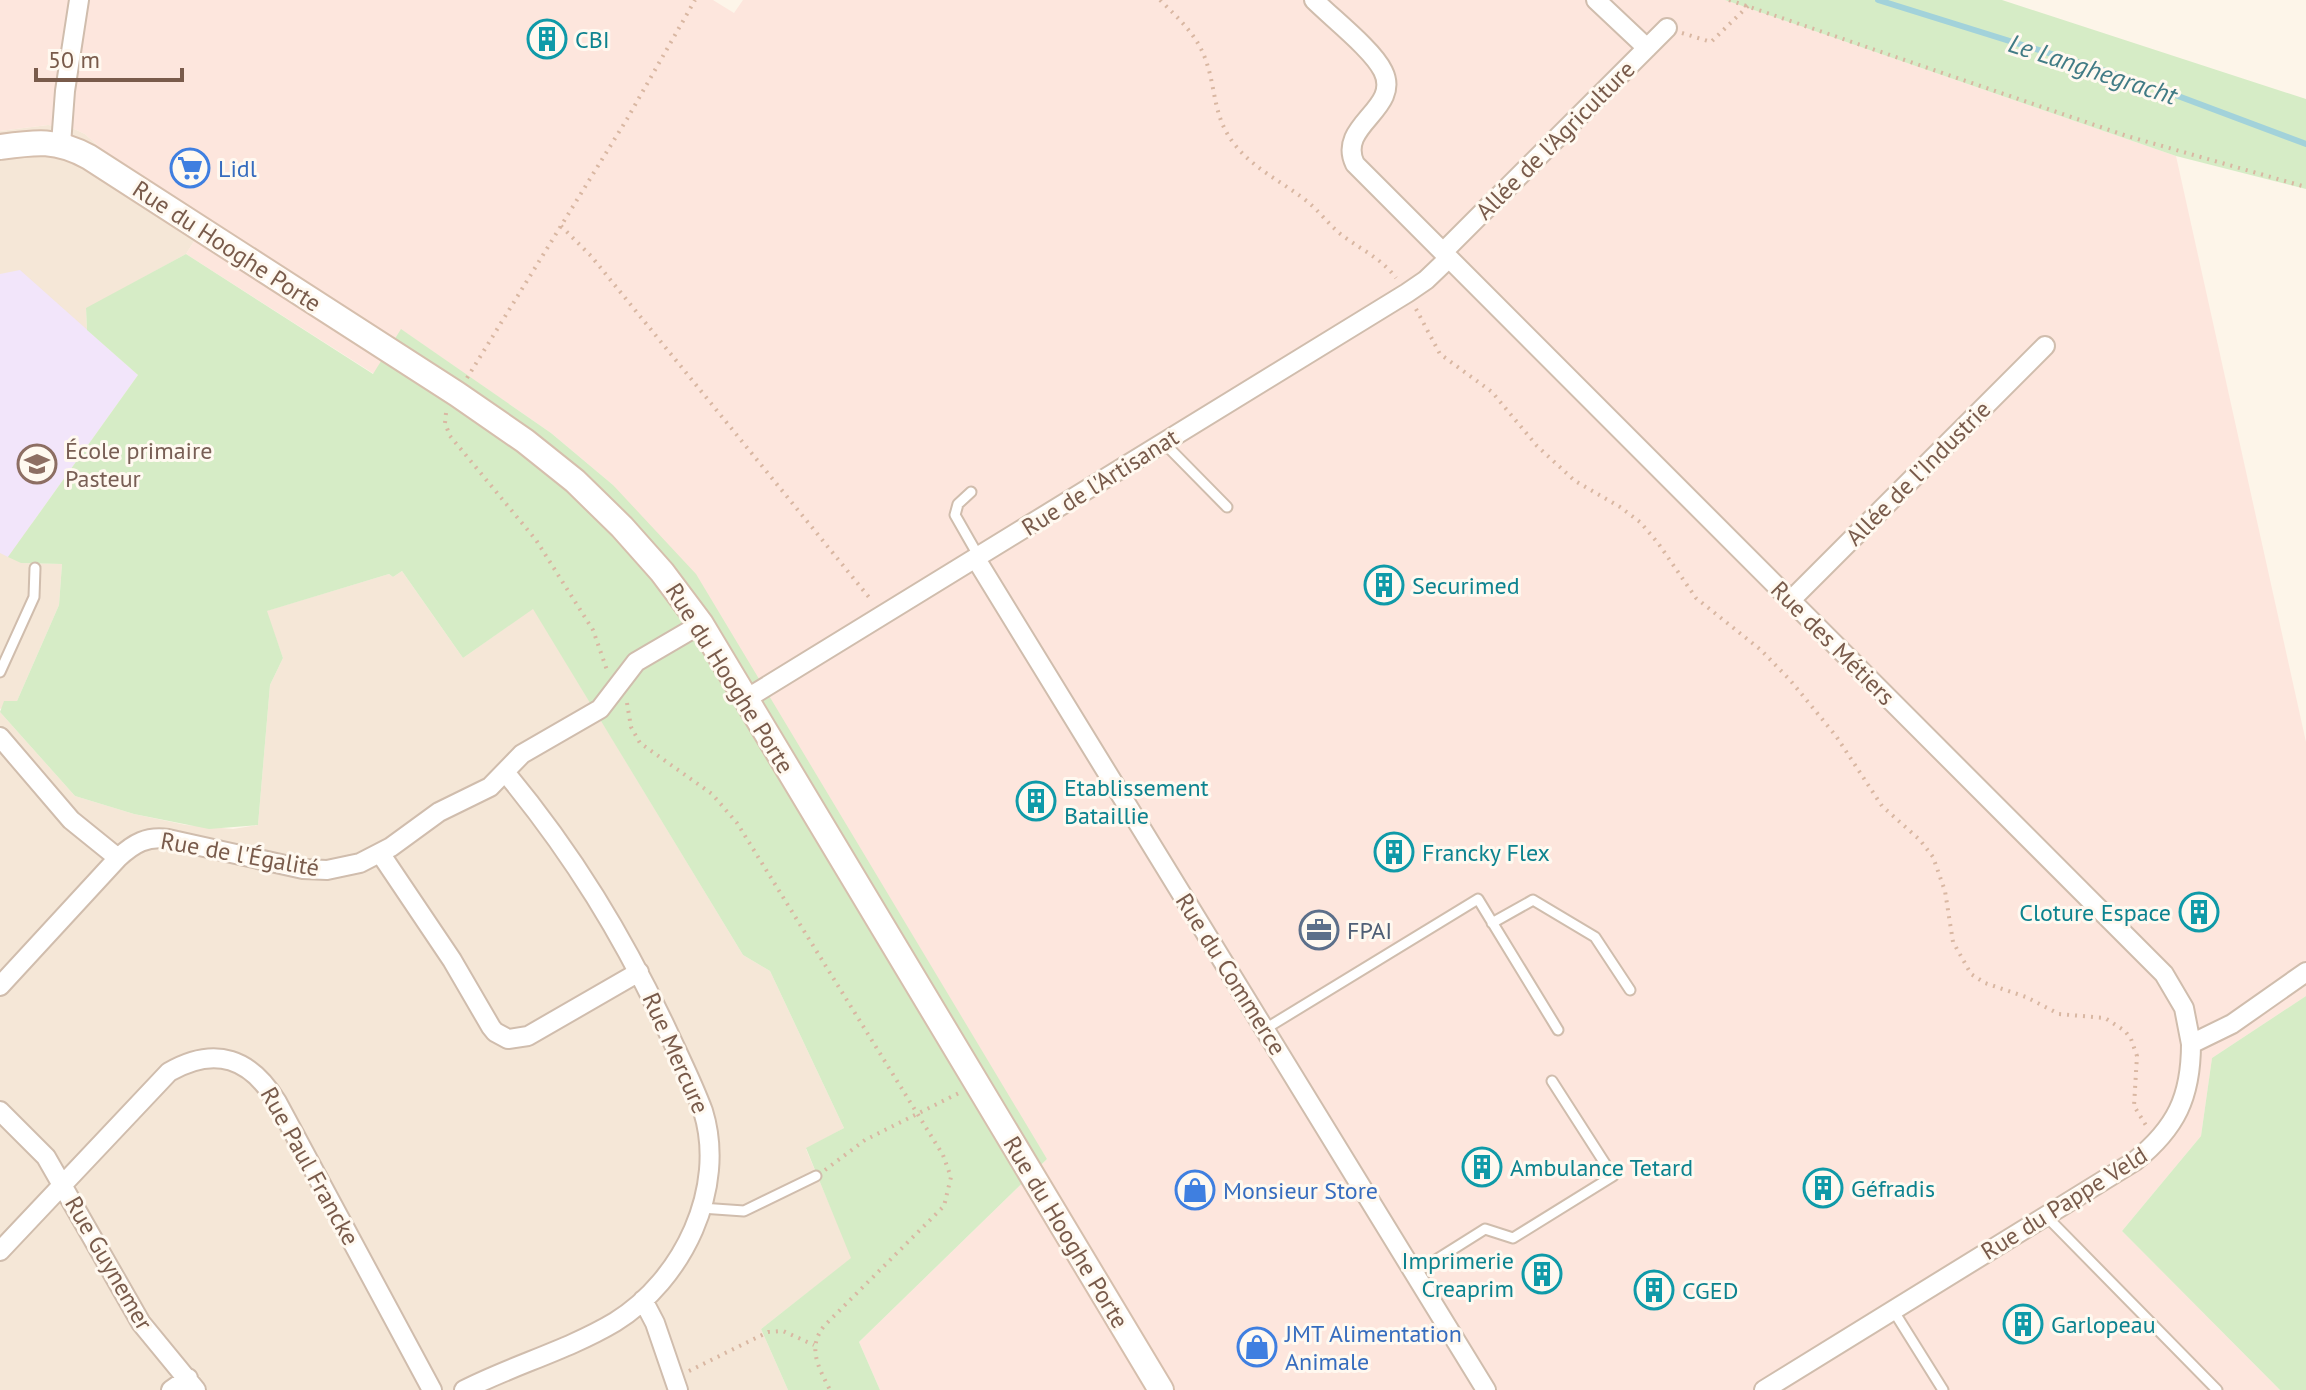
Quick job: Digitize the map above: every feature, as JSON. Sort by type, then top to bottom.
[{"type":"street","points":[[61,144],[66,83],[79,0]]},
{"type":"street","name":"Rue des Métiers","points":[[1314,0],[1377,62],[1386,80],[1387,92],[1383,102],[1354,137],[1352,154],[1355,164],[2164,974],[2184,1008],[2191,1044]]},
{"type":"street","points":[[1596,0],[1647,48]]},
{"type":"street","name":"Allée de l'Agriculture","points":[[1446,255],[1667,28]]},
{"type":"street","name":"Rue du Hooghe Porte","points":[[0,147],[42,142],[61,144],[89,157],[534,447],[591,496],[650,557],[701,624],[1161,1390]]},
{"type":"street","name":"Rue de l'Artisanat","points":[[746,699],[1407,293],[1426,280],[1446,255]]},
{"type":"street","name":"Allée de l’Industrie","points":[[1791,600],[2045,346]]},
{"type":"street","name":"Rue du Commerce","points":[[978,558],[1486,1390]]},
{"type":"street","name":"Rue de l'Égalité","points":[[0,986],[118,858],[141,841],[158,838],[315,870],[360,863],[380,853],[430,818],[490,787],[522,754],[600,709],[636,662],[701,624]]},
{"type":"street","points":[[0,737],[71,820],[118,858]]},
{"type":"street","name":"Rue Mercure","points":[[464,1390],[606,1327],[643,1300],[681,1252],[701,1208],[711,1170],[710,1135],[698,1096],[639,972],[599,900],[567,852],[505,772]]},
{"type":"street","points":[[380,853],[452,960],[491,1027],[502,1037],[515,1039],[528,1036],[639,972]]},
{"type":"street","points":[[2191,1044],[2232,1024],[2306,972]]},
{"type":"street","name":"Rue du Pappe Veld","points":[[1764,1390],[2125,1168],[2159,1141],[2174,1120],[2184,1098],[2191,1044]]},
{"type":"street","name":"Rue Paul Francke","points":[[0,1251],[169,1072],[189,1062],[209,1058],[240,1063],[264,1082],[277,1102],[432,1390]]},
{"type":"street","name":"Rue Guynemer","points":[[0,1111],[46,1157],[126,1301],[149,1334],[192,1384],[171,1390]]},
{"type":"street","points":[[643,1300],[655,1323],[676,1385]]},
{"type":"lane","points":[[1164,443],[1227,507]]},
{"type":"lane","points":[[971,492],[958,504],[955,515],[978,558]]},
{"type":"lane","points":[[0,672],[34,597],[35,568]]},
{"type":"lane","points":[[1265,1029],[1478,899],[1558,1030]]},
{"type":"lane","points":[[1492,923],[1533,900],[1595,937],[1630,990]]},
{"type":"lane","points":[[1415,1273],[1485,1229],[1513,1238],[1613,1176],[1552,1081]]},
{"type":"lane","points":[[701,1208],[744,1211],[816,1176]]},
{"type":"lane","points":[[2046,1216],[2214,1386],[2199,1390]]},
{"type":"lane","points":[[1893,1310],[1943,1390]]},
{"type":"path","points":[[695,0],[445,417],[447,430],[536,540],[593,630],[605,669],[619,684],[627,700],[631,727],[640,743],[712,794],[737,823],[918,1113],[950,1170],[948,1200],[939,1212],[825,1325],[814,1345],[817,1363],[830,1390]]},
{"type":"path","points":[[1160,0],[1198,43],[1207,62],[1219,120],[1234,144],[1270,177],[1311,204],[1343,235],[1379,259],[1407,293],[1440,354],[1492,392],[1537,446],[1575,481],[1640,522],[1696,598],[1761,650],[1790,680],[1836,736],[1882,806],[1920,840],[1933,857],[1945,891],[1953,942],[1971,974],[1985,983],[2026,997],[2059,1014],[2105,1018],[2125,1031],[2137,1056],[2134,1106],[2138,1117],[2159,1141]]},
{"type":"path","points":[[1729,0],[2127,136],[2306,187]]},
{"type":"path","points":[[1667,28],[1711,42],[1748,6]]},
{"type":"path","points":[[561,226],[591,256],[884,615]]},
{"type":"path","points":[[816,1176],[865,1140],[976,1083]]},
{"type":"path","points":[[676,1385],[768,1332],[783,1331],[814,1345]]},
{"type":"shaded area","points":[[0,0],[713,0],[734,13],[743,0],[1725,0],[2176,156],[2306,742],[2306,996],[2212,1058],[2201,1136],[2122,1231],[2280,1390],[880,1390],[859,1342],[1047,1159],[613,485],[551,433],[402,330],[374,374],[186,254],[207,221],[112,159],[85,134],[72,128],[48,125],[0,131]]},
{"type":"shaded area","points":[[48,125],[72,128],[85,134],[112,159],[207,221],[186,254],[86,309],[87,330],[21,563],[62,564],[59,605],[17,701],[0,709],[0,131]]},
{"type":"shaded area","name":"École primaire Pasteur","points":[[20,270],[138,375],[8,557],[0,553],[0,274]]},
{"type":"shaded area","points":[[402,571],[463,658],[533,608],[743,955],[770,971],[844,1128],[806,1149],[852,1258],[761,1329],[788,1390],[0,1390],[0,712],[75,796],[134,814],[186,825],[233,829],[258,825],[270,685],[283,658],[266,611],[389,574],[393,577]]},
{"type":"green space","points":[[1725,0],[2002,0],[2306,99],[2306,189],[2176,156]]},
{"type":"green space","points":[[186,254],[373,374],[401,329],[551,433],[613,485],[696,574],[1047,1159],[859,1342],[880,1390],[788,1390],[761,1329],[851,1258],[806,1148],[844,1128],[770,971],[743,955],[533,609],[463,658],[402,571],[393,577],[389,574],[267,611],[283,658],[270,685],[258,825],[209,829],[134,814],[75,796],[0,712],[4,701],[17,701],[59,605],[62,564],[21,563],[8,557],[138,375],[87,330],[86,308]]},
{"type":"green space","points":[[2306,996],[2306,1390],[2280,1390],[2122,1231],[2201,1136],[2212,1058]]},
{"type":"waterway","name":"Le Langhegracht","points":[[1878,0],[2138,81],[2306,144]]},
{"type":"place","name":"CBI","points":[[547,39]]},
{"type":"place","name":"Lidl","points":[[190,168]]},
{"type":"place","name":"École primaire Pasteur","points":[[37,464]]},
{"type":"place","name":"Securimed","points":[[1384,585]]},
{"type":"place","name":"Etablissement Bataillie","points":[[1036,801]]},
{"type":"place","name":"Francky Flex","points":[[1394,852]]},
{"type":"place","name":"Cloture Espace","points":[[2199,912]]},
{"type":"place","name":"FPAI","points":[[1319,930]]},
{"type":"place","name":"Ambulance Tetard","points":[[1482,1167]]},
{"type":"place","name":"Géfradis","points":[[1823,1188]]},
{"type":"place","name":"Monsieur Store","points":[[1195,1190]]},
{"type":"place","name":"Imprimerie Creaprim","points":[[1542,1274]]},
{"type":"place","name":"CGED","points":[[1654,1290]]},
{"type":"place","name":"Garlopeau","points":[[2023,1324]]},
{"type":"place","name":"JMT Alimentation Animale","points":[[1257,1347]]}]
